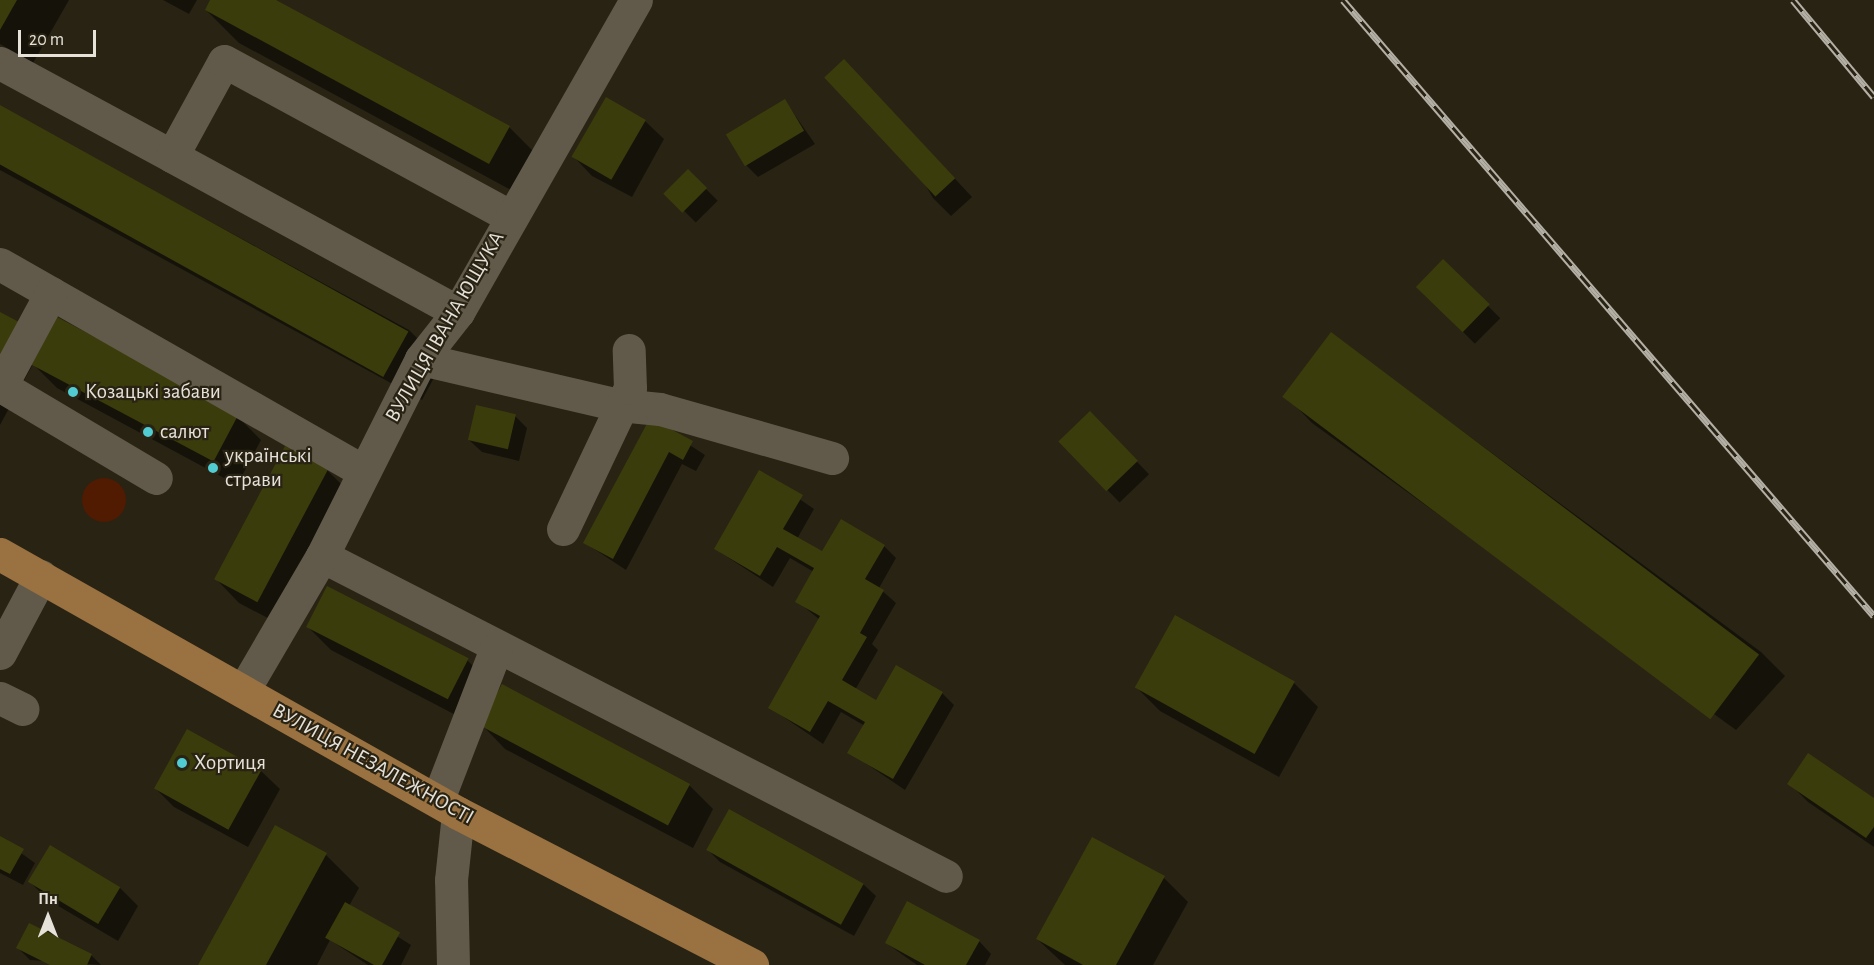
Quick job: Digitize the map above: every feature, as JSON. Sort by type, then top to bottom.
[{"type":"main road","name":"ВУЛИЦЯ НЕЗАЛЕЖНОСТІ","points":[[0,554],[448,806],[749,964]]},
{"type":"street","name":"ВУЛИЦЯ ІВАНА ЮЩУКА","points":[[243,691],[322,556],[421,359],[458,312],[508,216],[623,31],[636,0]]},
{"type":"street","points":[[172,156],[224,61],[508,216]]},
{"type":"street","points":[[0,63],[458,312]]},
{"type":"street","points":[[0,264],[364,472]]},
{"type":"street","points":[[51,293],[1,386],[156,478]]},
{"type":"street","points":[[563,529],[619,405],[630,388],[629,350]]},
{"type":"street","points":[[421,359],[619,405],[660,409],[832,458]]},
{"type":"street","points":[[322,556],[496,649],[946,876]]},
{"type":"street","points":[[0,652],[41,576]]},
{"type":"street","points":[[453,965],[448,806],[496,649]]},
{"type":"shaded area","points":[[104,478],[119,485],[126,500],[119,515],[104,522],[89,515],[82,500],[89,485]]},
{"type":"building","points":[[0,0],[17,0],[0,30]]},
{"type":"building","points":[[210,0],[276,0],[510,126],[489,164],[205,10]]},
{"type":"building","points":[[844,59],[955,178],[935,197],[824,77]]},
{"type":"building","points":[[606,97],[646,120],[611,180],[572,157]]},
{"type":"building","points":[[785,99],[804,131],[745,166],[726,135]]},
{"type":"building","points":[[0,105],[408,331],[383,377],[0,164]]},
{"type":"building","points":[[688,169],[707,188],[682,213],[663,194]]},
{"type":"building","points":[[1443,259],[1490,304],[1463,332],[1416,287]]},
{"type":"building","points":[[0,312],[19,322],[0,358]]},
{"type":"building","points":[[57,317],[239,414],[214,461],[32,365]]},
{"type":"building","points":[[1331,332],[1759,655],[1710,719],[1282,397]]},
{"type":"building","points":[[476,405],[516,414],[508,449],[468,440]]},
{"type":"building","points":[[1090,411],[1138,461],[1106,491],[1058,442]]},
{"type":"building","points":[[650,418],[693,441],[683,460],[669,452],[613,559],[583,543]]},
{"type":"building","points":[[285,446],[328,469],[257,602],[214,579]]},
{"type":"building","points":[[759,470],[803,495],[783,529],[822,551],[841,519],[885,545],[865,579],[884,590],[860,633],[867,637],[842,680],[876,700],[896,665],[943,692],[893,779],[847,753],[865,722],[828,701],[810,732],[768,708],[820,616],[795,602],[814,568],[777,547],[760,576],[714,549]]},
{"type":"building","points":[[327,586],[469,658],[448,699],[306,627]]},
{"type":"building","points":[[1175,615],[1295,681],[1255,754],[1135,688]]},
{"type":"building","points":[[502,684],[690,784],[668,825],[480,725]]},
{"type":"building","points":[[187,729],[261,770],[228,830],[154,788]]},
{"type":"building","points":[[1808,753],[1874,798],[1874,827],[1866,838],[1787,784]]},
{"type":"building","points":[[729,809],[864,884],[841,925],[706,850]]},
{"type":"building","points":[[275,825],[327,853],[266,965],[198,965]]},
{"type":"building","points":[[0,836],[24,849],[10,874],[0,869]]},
{"type":"building","points":[[1092,837],[1165,876],[1116,965],[1083,965],[1036,939]]},
{"type":"building","points":[[50,845],[120,887],[98,924],[28,882]]},
{"type":"building","points":[[907,901],[980,940],[966,965],[925,965],[885,943]]},
{"type":"building","points":[[345,902],[400,933],[382,965],[374,965],[325,938]]},
{"type":"building","points":[[29,923],[92,954],[87,965],[50,965],[16,948]]},
{"type":"railway","points":[[1343,0],[1874,616]]},
{"type":"railway","points":[[1793,0],[1874,97]]},
{"type":"place","name":"Козацькі забави","points":[[73,392]]},
{"type":"place","name":"салют","points":[[148,432]]},
{"type":"place","name":"українські страви","points":[[213,468]]},
{"type":"place","name":"Хортиця","points":[[182,763]]}]
